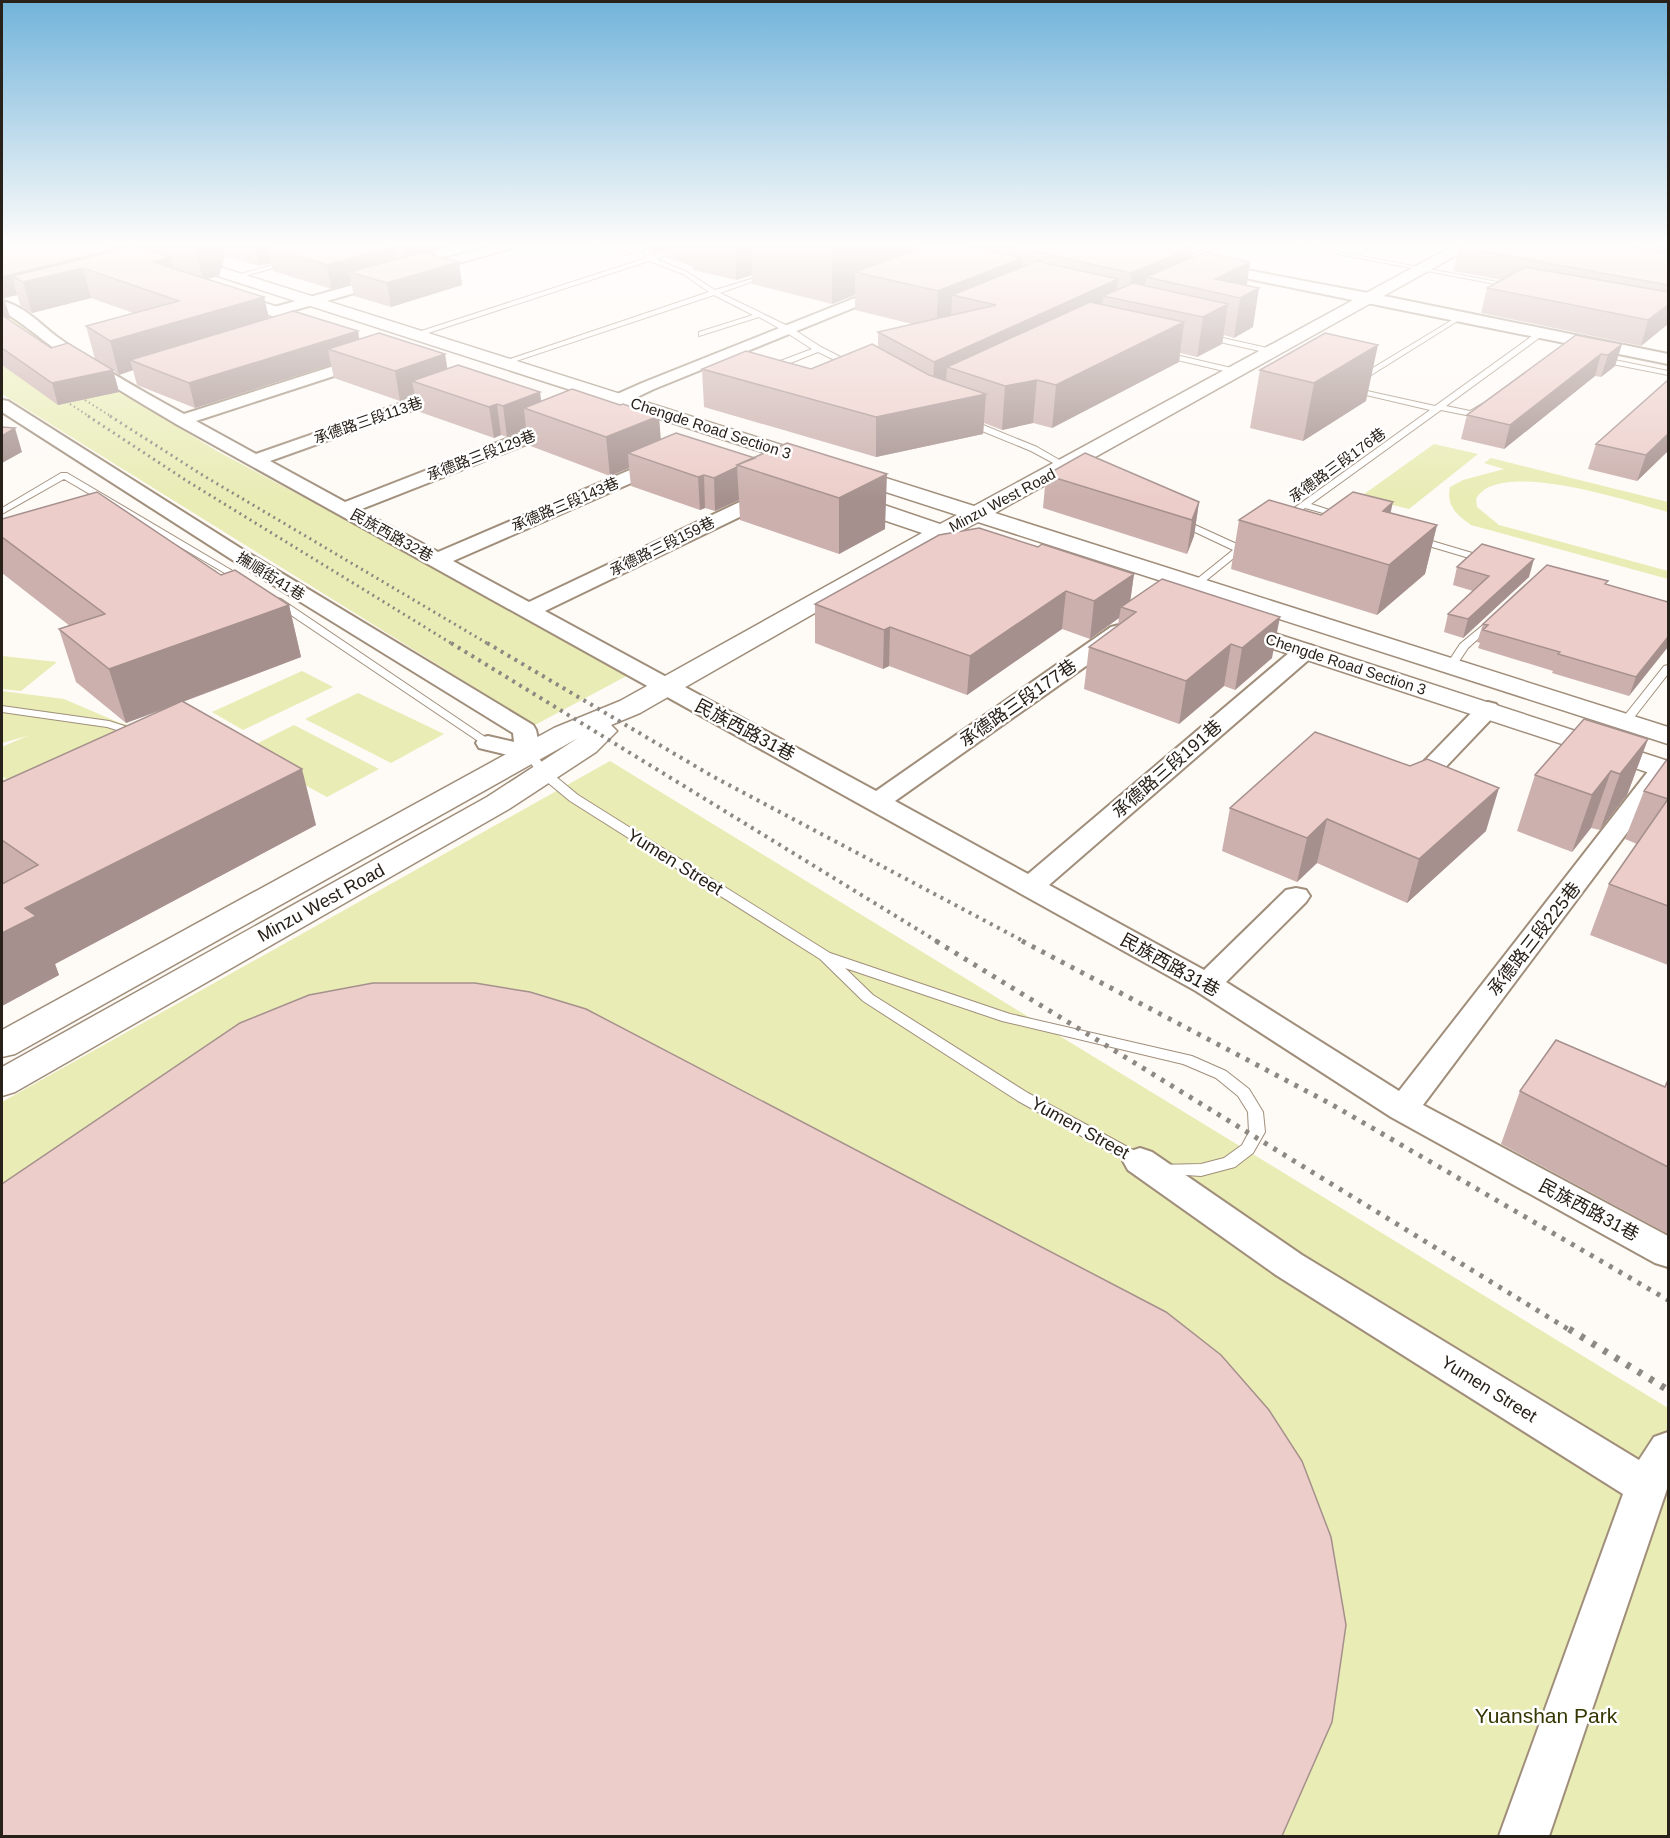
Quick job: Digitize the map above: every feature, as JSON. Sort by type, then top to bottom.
[{"type":"main road","points":[[328,329],[341,333]]},
{"type":"main road","name":"Chengde Road Section 3","points":[[400,329],[1668,736]]},
{"type":"main road","name":"Minzu West Road","points":[[2,1045],[469,788],[586,746],[630,707],[666,686],[942,532],[1073,471],[1317,329]]},
{"type":"main road","points":[[363,340],[386,351]]},
{"type":"main road","name":"Chengde Road Section 3","points":[[562,406],[609,421]]},
{"type":"main road","points":[[826,494],[1007,554]]},
{"type":"main road","name":"Chengde Road Section 3","points":[[1215,622],[1488,709],[1666,769]]},
{"type":"main road","name":"Minzu West Road","points":[[2,1083],[498,803],[537,763]]},
{"type":"street","name":"民族西路32巷","points":[[39,329],[117,383],[666,686]]},
{"type":"street","points":[[280,333],[293,329]]},
{"type":"street","name":"承德路三段129巷","points":[[344,509],[586,414],[787,329]]},
{"type":"street","points":[[1522,329],[1668,359]]},
{"type":"street","points":[[182,420],[386,351]]},
{"type":"street","points":[[117,383],[139,376]]},
{"type":"street","name":"承德路三段113巷","points":[[255,460],[462,387]]},
{"type":"street","name":"撫順街41巷","points":[[2,405],[238,555],[524,730],[537,763]]},
{"type":"street","name":"承德路三段143巷","points":[[437,560],[685,453]]},
{"type":"street","name":"承德路三段159巷","points":[[529,610],[784,479]]},
{"type":"street","name":"承德路三段177巷","points":[[877,802],[1138,619]]},
{"type":"street","name":"承德路三段191巷","points":[[1030,887],[1305,651]]},
{"type":"street","name":"民族西路31巷","points":[[666,686],[1207,984],[1403,1109],[1668,1253]]},
{"type":"street","points":[[1403,798],[1488,709]]},
{"type":"street","points":[[488,743],[537,763]]},
{"type":"street","name":"承德路三段225巷","points":[[1403,1109],[1666,769]]},
{"type":"street","points":[[1207,984],[1296,896]]},
{"type":"street","name":"Yumen Street","points":[[1140,1161],[1289,1265],[1657,1468]]},
{"type":"street","points":[[1524,1836],[1657,1468]]},
{"type":"lane","points":[[416,334],[432,329]]},
{"type":"lane","points":[[507,363],[609,329]]},
{"type":"lane","points":[[702,334],[718,329]]},
{"type":"lane","points":[[787,329],[818,349],[864,371]]},
{"type":"lane","points":[[1441,329],[1345,387],[1471,414],[1489,402]]},
{"type":"lane","points":[[1191,333],[1257,364]]},
{"type":"lane","name":"承德路三段176巷","points":[[1277,524],[1542,333]]},
{"type":"lane","points":[[764,371],[818,349]]},
{"type":"lane","points":[[1153,352],[1257,364]]},
{"type":"lane","points":[[1592,358],[1668,373]]},
{"type":"lane","points":[[962,420],[999,434],[1073,471]]},
{"type":"lane","points":[[2,511],[64,475],[249,584]]},
{"type":"lane","points":[[1304,506],[1347,518]]},
{"type":"lane","points":[[1169,516],[1240,549]]},
{"type":"lane","points":[[1401,535],[1497,564]]},
{"type":"lane","points":[[1195,585],[1258,537]]},
{"type":"lane","points":[[270,596],[488,743]]},
{"type":"lane","points":[[1450,667],[1464,646],[1506,608]]},
{"type":"lane","points":[[1625,722],[1668,668]]},
{"type":"lane","points":[[2,709],[109,724],[152,738]]},
{"type":"lane","name":"Yumen Street","points":[[537,763],[574,798],[825,956],[868,998],[1023,1097],[1140,1161]]},
{"type":"lane","points":[[825,956],[1007,1018],[1209,1066],[1235,1083],[1254,1106],[1257,1122],[1255,1138],[1246,1152],[1231,1163],[1211,1170],[1188,1172],[1164,1169],[1140,1161]]},
{"type":"green space","points":[[2,329],[29,329],[43,344],[217,451],[632,673],[535,725],[2,394]]},
{"type":"green space","points":[[1434,444],[1478,454],[1409,509],[1360,497]]},
{"type":"green space","points":[[1491,458],[1668,502],[1668,512],[1597,492],[1536,482],[1510,482],[1489,487],[1476,499],[1477,507],[1499,525],[1668,571],[1668,579],[1471,525],[1461,518],[1451,505],[1450,487],[1463,480],[1504,469],[1484,463]]},
{"type":"green space","points":[[2,656],[57,662],[21,691],[2,689]]},
{"type":"green space","points":[[302,671],[333,687],[243,730],[212,712]]},
{"type":"green space","points":[[2,691],[64,699],[120,723],[137,727],[2,845],[2,778],[40,802],[2,776],[2,747],[27,736],[2,743]]},
{"type":"green space","points":[[358,693],[444,734],[391,763],[305,719]]},
{"type":"green space","points":[[294,725],[379,769],[327,797],[242,751]]},
{"type":"green space","name":"Yuanshan Park","points":[[610,761],[1668,1408],[1668,1836],[2,1836],[2,1102]]},
{"type":"building","points":[[2,329],[22,329],[51,348],[68,343],[113,370],[52,383],[2,348]]},
{"type":"building","points":[[90,329],[153,329],[110,341]]},
{"type":"building","points":[[234,329],[351,329],[358,331],[189,383],[130,360]]},
{"type":"building","points":[[892,329],[1008,329],[934,362],[878,332]]},
{"type":"building","points":[[1031,329],[1170,329],[1056,385],[1037,380],[1005,386],[947,367]]},
{"type":"building","points":[[379,333],[445,354],[395,371],[328,349]]},
{"type":"building","points":[[1325,333],[1378,345],[1314,383],[1260,370]]},
{"type":"building","points":[[1576,335],[1622,344],[1608,355],[1601,354],[1510,425],[1467,415]]},
{"type":"building","points":[[872,344],[929,375],[986,394],[876,417],[702,369],[746,351],[811,369]]},
{"type":"building","points":[[458,365],[540,392],[503,406],[497,404],[489,407],[412,381]]},
{"type":"building","points":[[1668,380],[1668,434],[1646,455],[1596,444]]},
{"type":"building","points":[[572,389],[659,416],[606,437],[524,408]]},
{"type":"building","points":[[2,427],[15,428],[2,436]]},
{"type":"building","points":[[676,433],[755,458],[714,478],[704,475],[698,477],[628,453]]},
{"type":"building","points":[[787,443],[887,474],[839,498],[737,465]]},
{"type":"building","points":[[1085,453],[1199,502],[1192,520],[1046,475]]},
{"type":"building","points":[[97,492],[221,575],[235,570],[289,605],[109,669],[59,629],[105,614],[2,537],[2,519]]},
{"type":"building","points":[[1353,492],[1393,502],[1383,511],[1437,525],[1389,565],[1239,520],[1269,500],[1321,515]]},
{"type":"building","points":[[979,528],[1038,547],[1042,544],[1134,574],[1094,601],[1066,591],[970,656],[890,627],[884,630],[815,604],[939,535]]},
{"type":"building","points":[[1482,544],[1534,559],[1468,619],[1448,614],[1489,576],[1457,567]]},
{"type":"building","points":[[1547,565],[1608,581],[1605,584],[1668,602],[1668,637],[1636,677],[1483,630],[1488,625],[1483,624]]},
{"type":"building","points":[[1162,579],[1280,617],[1242,648],[1231,644],[1186,681],[1089,647],[1136,612],[1121,607]]},
{"type":"building","points":[[182,701],[302,769],[25,908],[36,916],[2,933],[2,884],[38,865],[2,840],[2,782]]},
{"type":"building","points":[[1584,719],[1648,739],[1620,774],[1611,771],[1592,795],[1535,775]]},
{"type":"building","points":[[1315,732],[1410,766],[1427,759],[1499,788],[1419,859],[1327,819],[1307,838],[1230,808]]},
{"type":"building","points":[[1668,758],[1668,799],[1644,791]]},
{"type":"building","points":[[1668,799],[1668,906],[1609,884]]},
{"type":"building","points":[[373,983],[475,983],[530,992],[586,1009],[1166,1312],[1221,1355],[1269,1410],[1302,1461],[1331,1537],[1346,1625],[1332,1722],[1282,1836],[2,1836],[2,1184],[240,1023],[309,995]]},
{"type":"building","points":[[1556,1040],[1665,1087],[1668,1080],[1668,1167],[1520,1091]]},
{"type":"railway","points":[[85,400],[112,417]]},
{"type":"railway","points":[[70,404],[90,417]]},
{"type":"railway","points":[[88,416],[187,481],[454,645]]},
{"type":"railway","points":[[110,416],[204,476],[490,645]]},
{"type":"railway","points":[[451,643],[938,942]]},
{"type":"railway","points":[[487,643],[712,776],[1025,942]]},
{"type":"railway","points":[[936,941],[1571,1331]]},
{"type":"railway","points":[[1022,941],[1331,1104],[1668,1300]]},
{"type":"railway","points":[[1569,1329],[1668,1390]]}]
